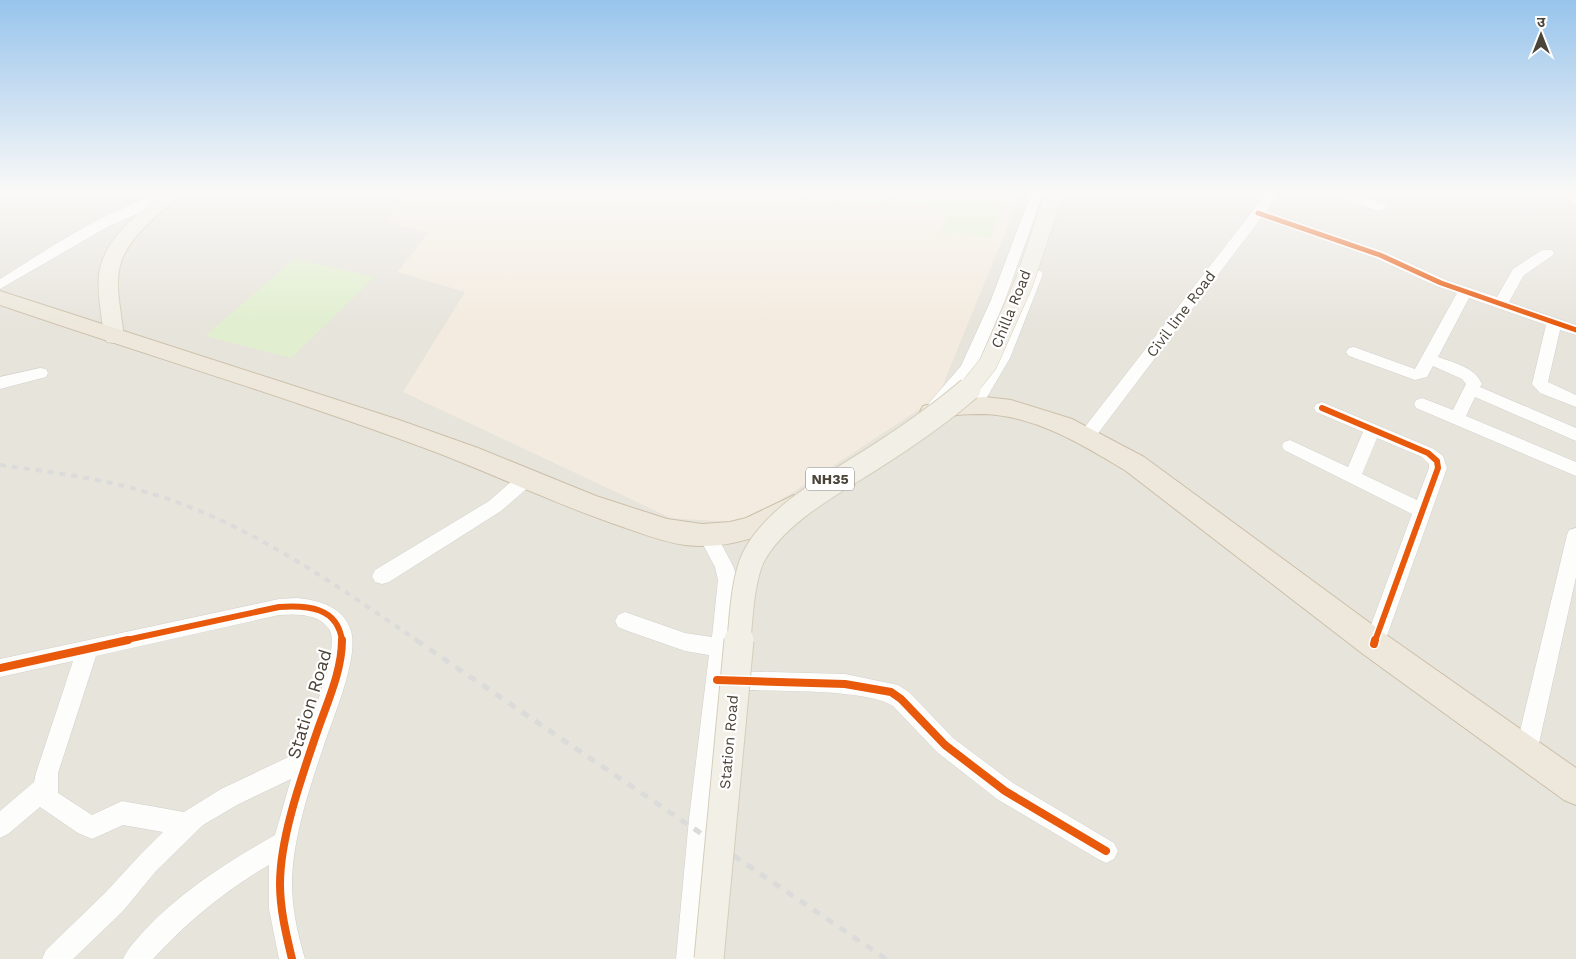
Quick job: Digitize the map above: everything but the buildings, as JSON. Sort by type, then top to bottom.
[{"type":"highway","name":"NH35","points":[[0,298],[448,447],[617,515],[686,534],[707,535],[750,530],[771,520],[807,497],[844,468],[945,408],[974,405],[1023,412],[1050,420],[1087,436],[1135,464],[1374,644],[1576,788]]},
{"type":"main road","points":[[114,337],[108,287],[109,268],[121,243],[128,236]]},
{"type":"main road","name":"Chilla Road","points":[[937,412],[972,386],[988,364],[1024,283],[1040,236]]},
{"type":"main road","name":"Station Road","points":[[718,953],[743,595],[754,556],[787,516],[832,484],[881,454],[937,412]]},
{"type":"street","points":[[0,284],[84,236]]},
{"type":"street","points":[[937,412],[968,368],[998,300],[1020,236]]},
{"type":"street","points":[[974,405],[998,370],[1016,328],[1048,236]]},
{"type":"street","name":"Civil line Road","points":[[1087,436],[1241,236]]},
{"type":"street","points":[[1324,236],[1380,255],[1441,283],[1576,330]]},
{"type":"street","points":[[1500,303],[1518,272],[1547,253]]},
{"type":"street","points":[[1354,352],[1415,375],[1421,373],[1465,291]]},
{"type":"street","points":[[1554,322],[1540,384],[1546,389],[1576,401]]},
{"type":"street","points":[[1429,359],[1468,375],[1472,379],[1474,384],[1457,418]]},
{"type":"street","points":[[0,383],[40,373]]},
{"type":"street","points":[[1471,389],[1576,435]]},
{"type":"street","points":[[1422,404],[1576,469]]},
{"type":"street","points":[[1322,408],[1428,453],[1437,461],[1438,468],[1374,644]]},
{"type":"street","points":[[1352,477],[1372,430]]},
{"type":"street","points":[[1290,446],[1423,511]]},
{"type":"street","points":[[382,576],[495,506],[526,479]]},
{"type":"street","points":[[690,959],[699,844],[728,580],[724,566],[707,535]]},
{"type":"street","points":[[1526,752],[1576,535]]},
{"type":"street","name":"Station Road","points":[[0,668],[279,607],[298,606],[314,608],[334,620],[341,632],[342,645],[339,663],[308,759],[282,858],[279,888],[282,921],[292,959]]},
{"type":"street","points":[[625,621],[685,642],[720,647]]},
{"type":"street","points":[[88,648],[47,773],[45,788],[48,800],[86,825],[92,826],[122,813],[186,824]]},
{"type":"street","points":[[717,680],[845,684],[891,692],[901,699],[945,745],[991,780],[1106,851]]},
{"type":"street","points":[[55,959],[114,902],[186,824],[223,800],[308,759]]},
{"type":"street","points":[[0,826],[45,788]]},
{"type":"street","points":[[136,959],[170,922],[234,872],[286,842]]},
{"type":"shaded area","points":[[0,236],[1576,236],[1576,959],[0,959]]},
{"type":"shaded area","points":[[427,236],[1004,236],[938,397],[746,523],[671,518],[403,392],[465,292],[397,272]]},
{"type":"green space","points":[[294,259],[375,277],[291,358],[205,336]]},
{"type":"railway","points":[[0,465],[112,483],[186,505],[221,520],[289,556],[418,641]]},
{"type":"railway","points":[[416,640],[886,959]]},
{"type":"cycle path","points":[[1324,236],[1380,255],[1441,283],[1576,330]]},
{"type":"cycle path","points":[[1322,408],[1428,453],[1437,461],[1438,468],[1374,644]]},
{"type":"cycle path","points":[[0,668],[279,607],[306,607],[330,616],[341,631],[340,657],[294,808],[284,846],[280,871],[281,909],[292,959]]},
{"type":"cycle path","points":[[717,680],[845,684],[891,692],[901,699],[945,745],[1005,791],[1106,851]]}]
